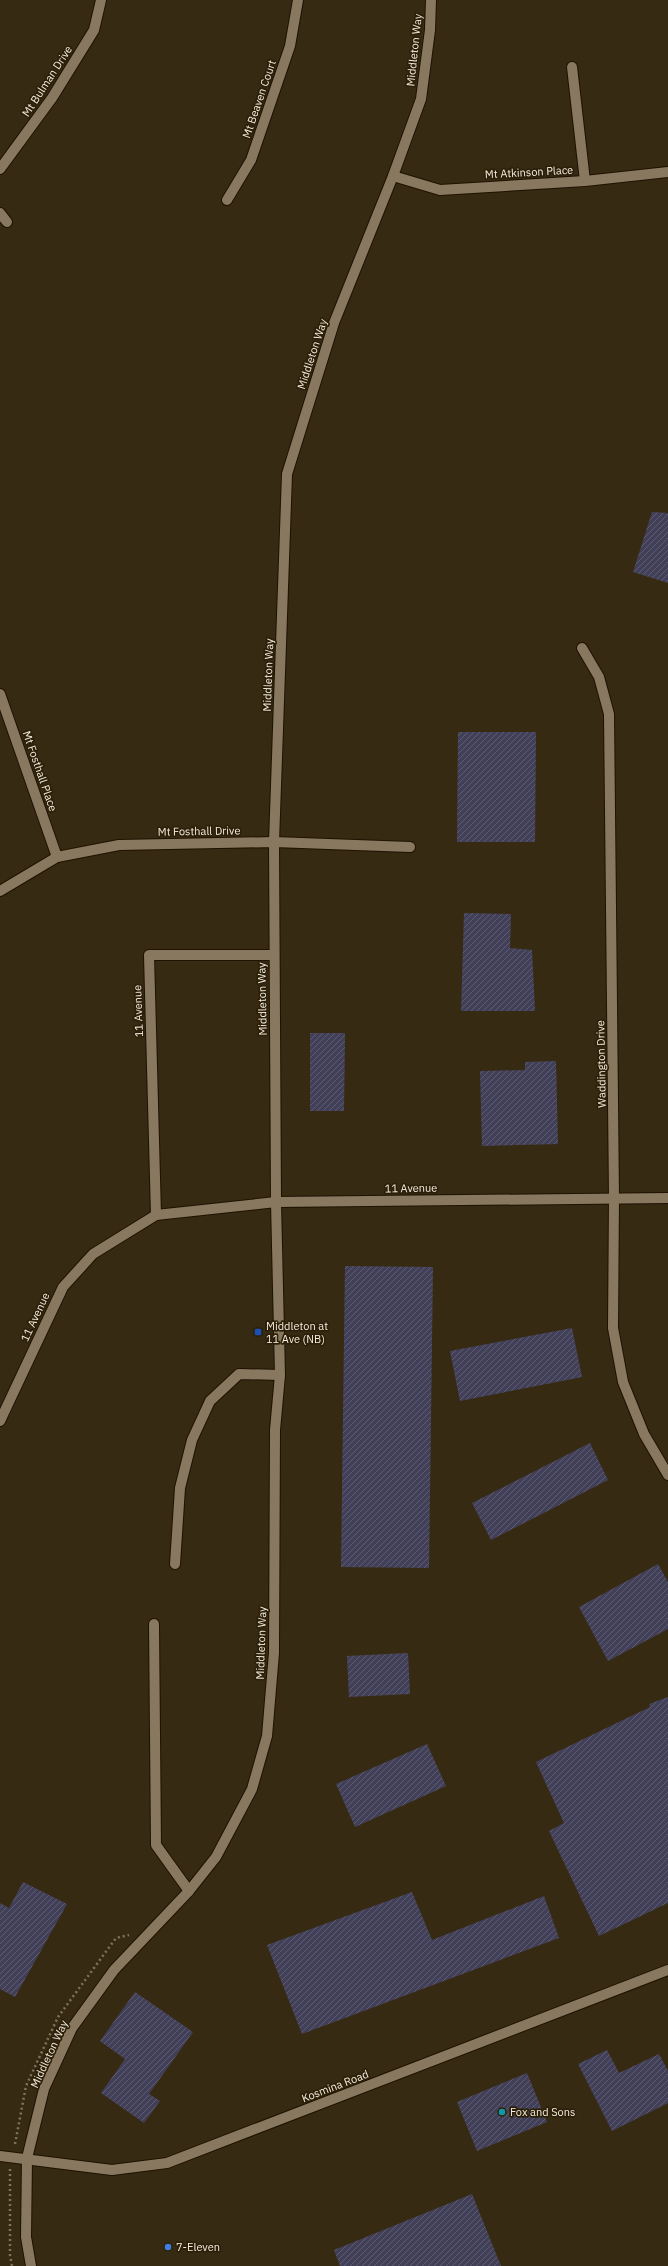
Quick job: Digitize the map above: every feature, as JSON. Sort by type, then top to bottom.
[{"type":"street","name":"Mt Bulman Drive","points":[[0,169],[52,98],[94,30],[101,0]]},
{"type":"street","name":"Mt Beaven Court","points":[[227,200],[251,160],[290,46],[298,0]]},
{"type":"street","name":"Middleton Way","points":[[31,2266],[26,2237],[27,2158],[44,2089],[72,2028],[114,1970],[189,1891],[216,1857],[252,1789],[267,1736],[274,1652],[275,1430],[280,1375],[276,1202],[274,842],[287,474],[334,323],[393,176],[421,98],[430,30],[431,0]]},
{"type":"street","points":[[572,67],[585,181]]},
{"type":"street","name":"Mt Atkinson Place","points":[[393,176],[440,190],[585,181],[668,172]]},
{"type":"street","points":[[0,213],[7,222]]},
{"type":"street","name":"Waddington Drive","points":[[582,648],[599,676],[609,714],[614,1198],[613,1328],[622,1374],[644,1434],[668,1475]]},
{"type":"street","name":"Mt Fosthall Place","points":[[0,694],[56,856]]},
{"type":"street","name":"Mt Fosthall Drive","points":[[0,891],[56,856],[120,845],[274,842],[410,847]]},
{"type":"street","name":"11 Avenue","points":[[156,1215],[149,955],[274,955]]},
{"type":"street","name":"11 Avenue","points":[[0,1421],[63,1287],[93,1254],[156,1215],[276,1202],[668,1198]]},
{"type":"street","points":[[175,1564],[180,1488],[192,1440],[210,1401],[239,1374],[280,1375]]},
{"type":"street","points":[[154,1624],[156,1845],[189,1891]]},
{"type":"street","name":"Kosmina Road","points":[[0,2156],[27,2158],[112,2170],[168,2163],[668,1970]]},
{"type":"path","points":[[8,2176],[10,2255],[12,2266]]},
{"type":"building","points":[[652,512],[668,513],[668,583],[633,572]]},
{"type":"building","points":[[458,732],[536,732],[535,842],[457,842]]},
{"type":"building","points":[[464,913],[511,914],[510,948],[532,950],[535,1011],[461,1011]]},
{"type":"building","points":[[310,1033],[345,1033],[344,1111],[310,1111]]},
{"type":"building","points":[[556,1061],[558,1144],[482,1146],[480,1071],[525,1070],[525,1062]]},
{"type":"building","points":[[345,1266],[433,1267],[429,1568],[341,1567]]},
{"type":"building","points":[[572,1328],[582,1377],[460,1401],[450,1351]]},
{"type":"building","points":[[590,1443],[608,1480],[491,1540],[472,1503]]},
{"type":"building","points":[[658,1564],[668,1582],[668,1629],[608,1661],[579,1607]]},
{"type":"building","points":[[408,1653],[410,1694],[349,1697],[347,1656]]},
{"type":"building","points":[[668,1697],[668,1903],[599,1936],[549,1831],[564,1823],[536,1762],[650,1707],[649,1704]]},
{"type":"building","points":[[427,1744],[446,1786],[355,1827],[336,1784]]},
{"type":"building","points":[[23,1882],[67,1904],[15,1997],[0,1989],[0,1903],[9,1908]]},
{"type":"building","points":[[412,1892],[432,1940],[544,1896],[559,1938],[302,2034],[267,1945]]},
{"type":"building","points":[[135,1992],[193,2032],[149,2094],[160,2101],[144,2123],[101,2093],[125,2059],[100,2041]]},
{"type":"building","points":[[607,2050],[619,2073],[659,2054],[668,2071],[668,2103],[612,2131],[578,2064]]},
{"type":"building","name":"Fox and Sons","points":[[527,2073],[547,2122],[477,2151],[457,2102]]},
{"type":"building","points":[[472,2194],[501,2266],[340,2266],[334,2250]]},
{"type":"place","name":"Middleton at 11 Ave (NB)","points":[[258,1332]]},
{"type":"place","name":"Fox and Sons","points":[[502,2112]]},
{"type":"place","name":"7-Eleven","points":[[168,2247]]}]
